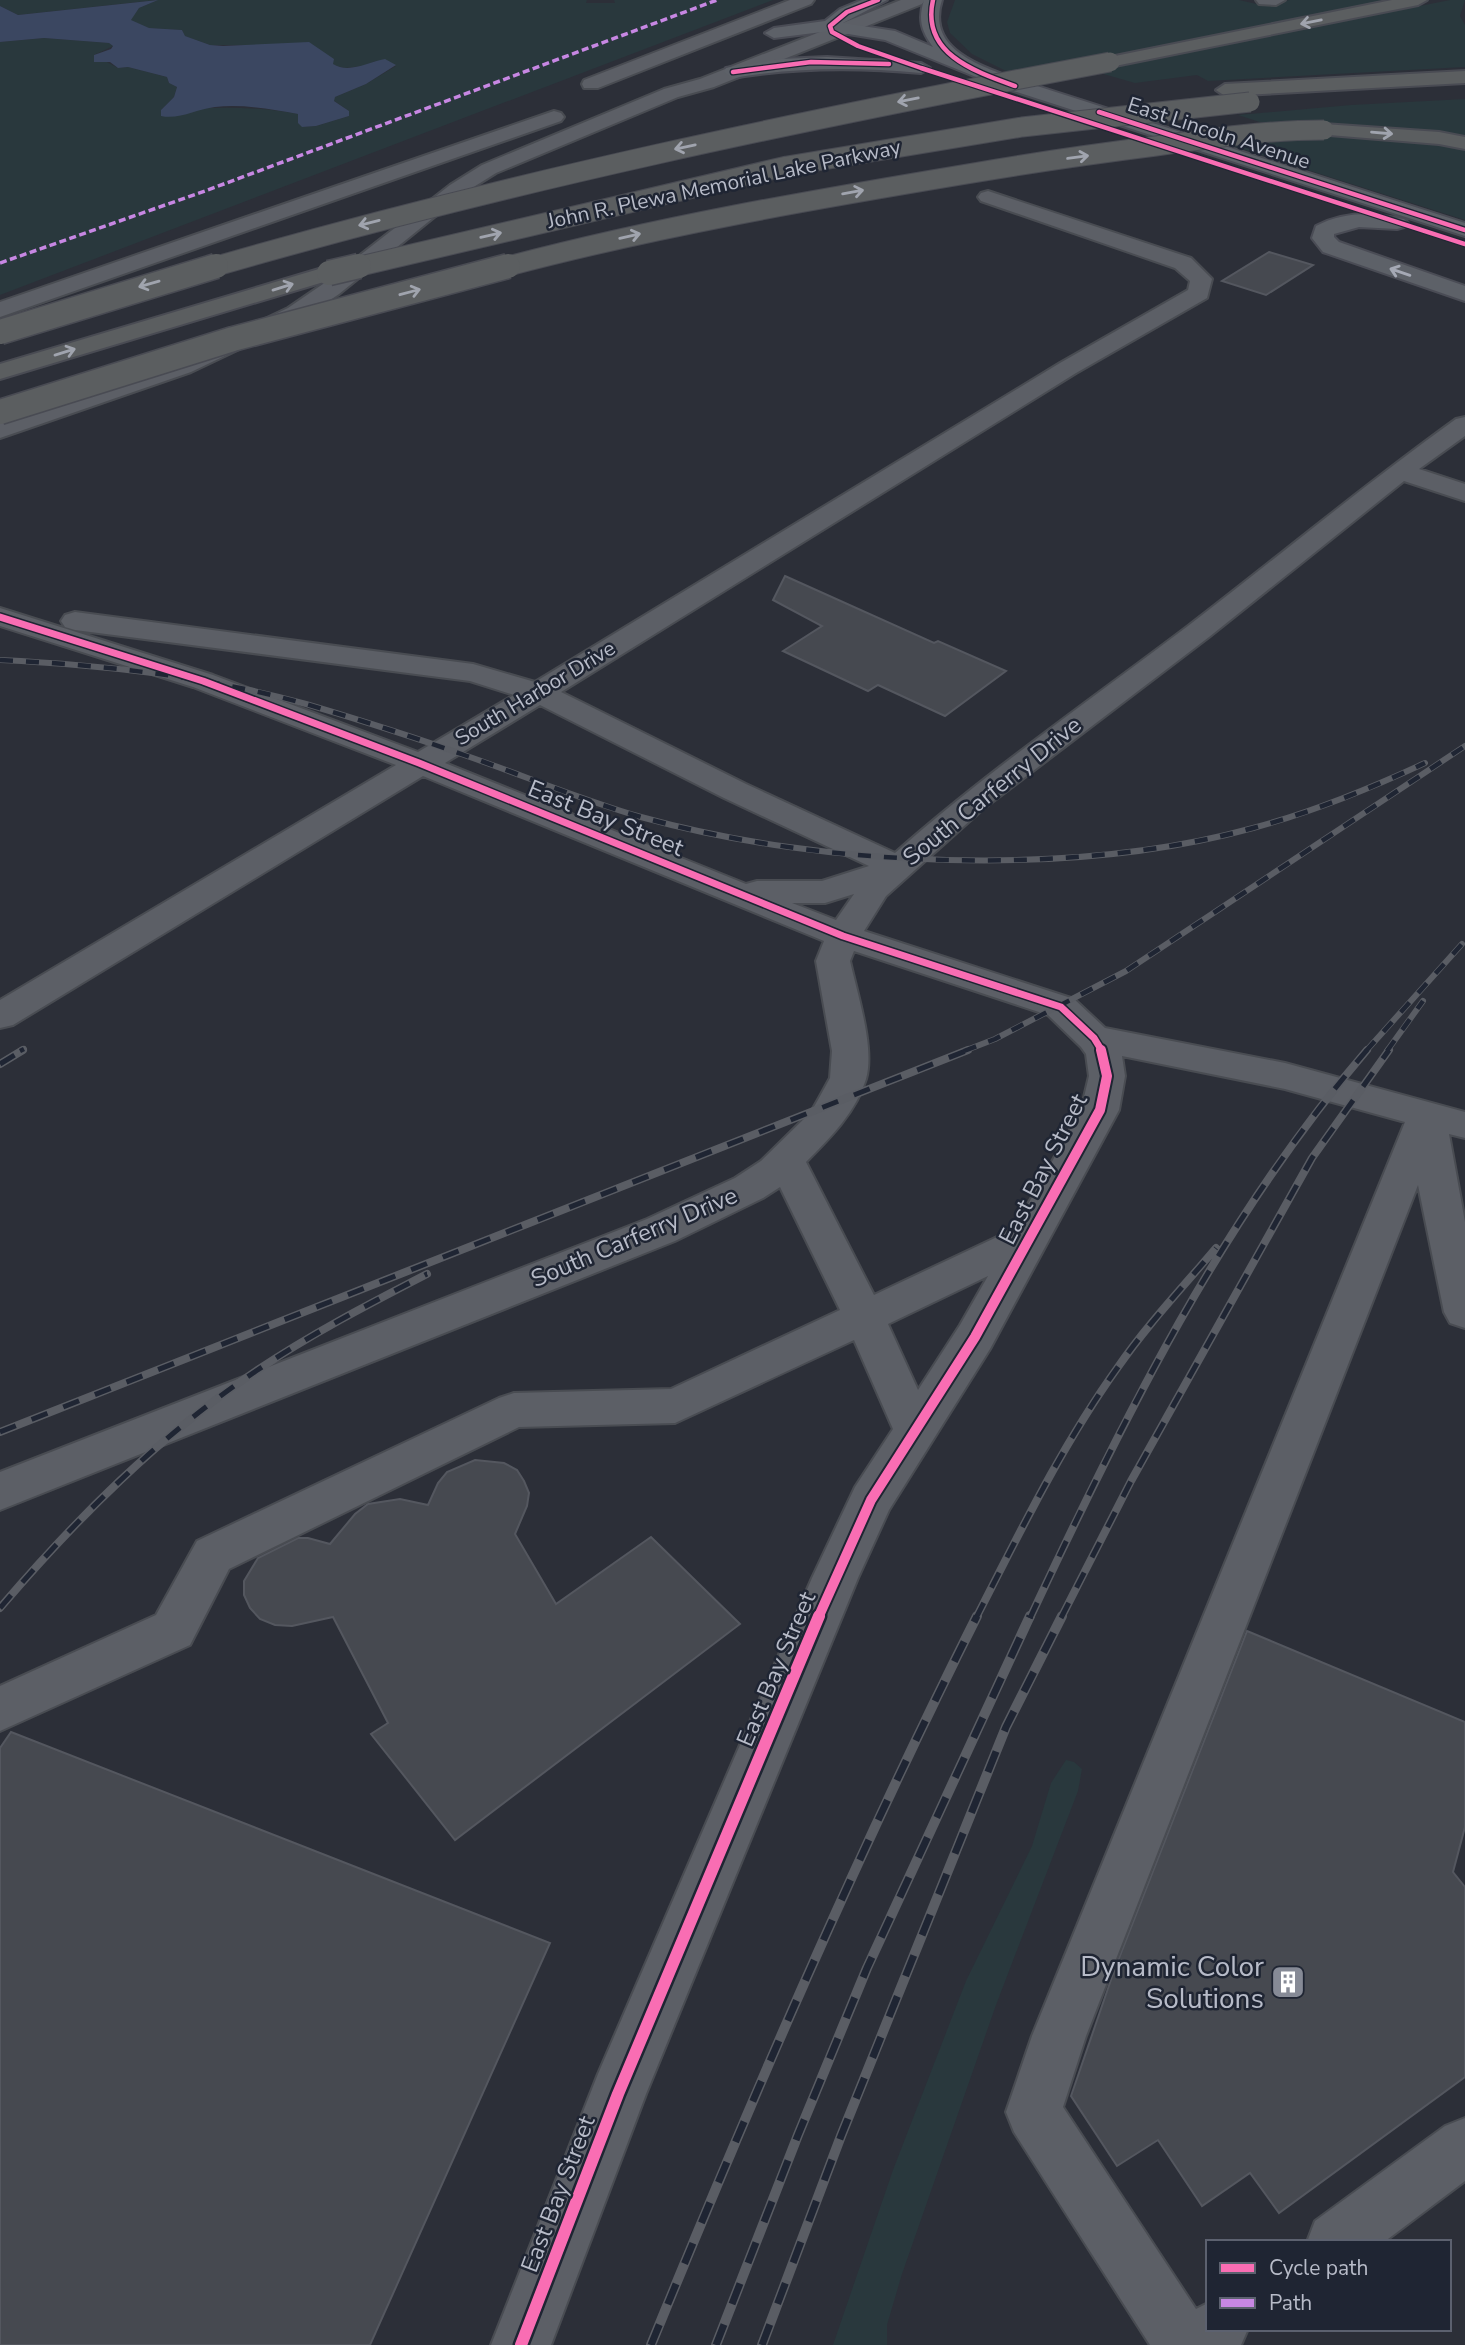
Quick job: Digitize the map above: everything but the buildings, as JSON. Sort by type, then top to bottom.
[{"type":"highway","points":[[0,332],[114,294],[296,241],[548,177],[813,119],[1418,0]]},
{"type":"highway","name":"John R. Plewa Memorial Lake Parkway","points":[[690,168],[864,136],[1006,115],[1225,90],[1465,77]]},
{"type":"highway","name":"John R. Plewa Memorial Lake Parkway","points":[[0,372],[329,273],[800,163],[1022,127],[1250,102],[1465,90]]},
{"type":"highway","points":[[0,412],[233,339],[583,246],[734,212],[1043,161],[1291,130],[1439,138],[1465,143]]},
{"type":"highway","name":"John R. Plewa Memorial Lake Parkway","points":[[0,346],[318,252],[543,198],[637,179]]},
{"type":"main road","points":[[774,33],[836,28],[835,19],[878,0]]},
{"type":"main road","points":[[933,0],[927,17],[934,37],[964,66]]},
{"type":"main road","name":"East Lincoln Avenue","points":[[836,28],[888,35],[1008,83],[1465,230]]},
{"type":"main road","name":"East Lincoln Avenue","points":[[836,28],[858,46],[921,68],[1465,244]]},
{"type":"main road","points":[[733,72],[782,63],[820,61],[921,68]]},
{"type":"main road","points":[[1397,223],[1356,221],[1334,224],[1324,231],[1322,238],[1331,247],[1465,293]]},
{"type":"street","points":[[0,310],[556,116],[577,99],[613,93],[606,87],[591,84],[805,0]]},
{"type":"street","points":[[671,93],[748,46],[856,0]]},
{"type":"street","points":[[0,431],[183,367],[296,313],[331,289],[457,189],[489,169],[671,93],[733,72],[836,28],[916,0]]},
{"type":"street","points":[[1265,0],[1276,0]]},
{"type":"street","points":[[577,99],[626,111]]},
{"type":"street","name":"South Harbor Drive","points":[[0,1016],[539,693],[1068,368],[1199,293],[1201,279],[1183,263],[988,197]]},
{"type":"street","name":"South Carferry Drive","points":[[0,1491],[661,1230],[749,1188],[775,1171],[824,1121],[848,1078],[850,1051],[834,961],[843,936],[874,889],[972,802],[1199,631],[1400,471],[1465,424]]},
{"type":"street","points":[[1400,471],[1465,493]]},
{"type":"street","points":[[0,611],[473,673],[539,693],[735,791],[898,867]]},
{"type":"street","name":"East Bay Street","points":[[0,617],[203,681],[419,763],[843,936],[1061,1007],[1094,1038],[1104,1054],[1107,1076],[1100,1110],[975,1337],[871,1500],[835,1578],[618,2094],[521,2345]]},
{"type":"street","points":[[731,890],[825,892],[898,867]]},
{"type":"street","points":[[1094,1038],[1285,1076],[1446,1120]]},
{"type":"street","points":[[1446,1120],[1438,1188],[1465,1312]]},
{"type":"street","points":[[1185,2345],[1034,2112],[1059,2036],[1446,1120]]},
{"type":"street","points":[[786,1160],[864,1316],[915,1430]]},
{"type":"street","points":[[0,1709],[173,1630],[213,1555],[514,1410],[675,1406],[1028,1240]]},
{"type":"street","points":[[1339,2240],[1465,2146]]},
{"type":"street","points":[[1197,2345],[1215,2331]]},
{"type":"shaded area","points":[[0,0],[157,0],[18,15],[0,6]]},
{"type":"shaded area","points":[[157,0],[587,0],[586,3],[615,3],[614,0],[773,0],[0,295],[0,42],[44,38],[109,43],[113,46],[94,55],[118,68],[128,67],[167,77],[169,83],[177,87],[174,97],[161,110],[230,108],[281,111],[298,114],[303,127],[349,116],[349,111],[333,100],[335,97],[366,84],[396,66],[376,61],[364,66],[344,68],[261,45],[210,45],[184,36],[182,30],[148,28],[130,20],[139,8]]},
{"type":"shaded area","points":[[955,0],[1239,0],[1261,5],[1290,0],[1392,0],[1104,59],[1012,74],[972,54],[950,33],[947,22]]},
{"type":"shaded area","points":[[1450,0],[1465,0],[1460,16],[1465,25],[1465,67],[1208,81],[1197,75],[1135,83],[1093,71]]},
{"type":"shaded area","points":[[1465,99],[1465,137],[1388,128],[1272,126],[1238,115],[1351,105]]},
{"type":"shaded area","points":[[1330,134],[1465,149],[1465,220],[1217,141]]},
{"type":"shaded area","points":[[1066,1760],[1074,1762],[1082,1769],[1078,1791],[996,2005],[902,2274],[887,2325],[887,2345],[833,2345],[893,2170],[966,1981],[1032,1846],[1051,1783]]},
{"type":"water","points":[[158,0],[139,8],[131,20],[149,28],[182,30],[185,36],[210,45],[309,42],[334,59],[333,64],[339,67],[352,68],[385,59],[396,65],[366,84],[335,97],[334,101],[349,111],[349,116],[316,126],[302,127],[298,123],[298,114],[246,107],[215,107],[181,115],[161,116],[161,110],[174,97],[177,87],[169,83],[167,77],[128,67],[118,68],[110,62],[94,62],[94,55],[111,49],[113,46],[109,43],[44,38],[0,42],[0,6],[18,15]]},
{"type":"railway","points":[[0,660],[154,673],[268,694],[407,735],[641,817],[712,834],[787,847],[866,856],[1027,860],[1106,854],[1182,844],[1297,815],[1362,791],[1425,763]]},
{"type":"railway","points":[[964,1051],[995,1039],[1126,971],[1465,746]]},
{"type":"railway","points":[[1366,1051],[1462,944]]},
{"type":"railway","points":[[1387,1051],[1423,1001]]},
{"type":"railway","points":[[20,1051],[24,1049]]},
{"type":"railway","points":[[0,1064],[23,1050]]},
{"type":"railway","points":[[0,1432],[968,1050]]},
{"type":"railway","points":[[1030,1618],[1102,1469],[1179,1322],[1267,1181],[1315,1114],[1367,1050]]},
{"type":"railway","points":[[1061,1618],[1131,1481],[1312,1158],[1389,1050]]},
{"type":"railway","points":[[976,1617],[1078,1427],[1141,1336],[1216,1248]]},
{"type":"railway","points":[[0,1608],[58,1543],[120,1481],[152,1451],[220,1396],[298,1344],[427,1274]]},
{"type":"railway","points":[[716,2345],[867,1968],[1030,1616]]},
{"type":"railway","points":[[762,2345],[841,2136],[1006,1727],[1062,1616]]},
{"type":"railway","points":[[651,2345],[807,1977],[976,1617]]},
{"type":"marked path","points":[[0,263],[205,191],[717,0]]},
{"type":"cycle path","points":[[878,0],[836,19],[830,26],[832,32],[858,46],[921,68],[1465,244]]},
{"type":"cycle path","points":[[933,0],[929,17],[932,32],[941,45],[968,66],[1015,86]]},
{"type":"cycle path","points":[[733,72],[811,62],[889,64]]},
{"type":"cycle path","points":[[1099,112],[1465,230]]},
{"type":"cycle path","points":[[0,617],[203,681],[419,763],[843,936],[1061,1007],[1094,1038],[1104,1054],[1107,1076],[1100,1110],[975,1337],[871,1500],[835,1578],[618,2094],[521,2345]]},
{"type":"place","name":"Dynamic Color Solutions","points":[[1288,1982]]}]
